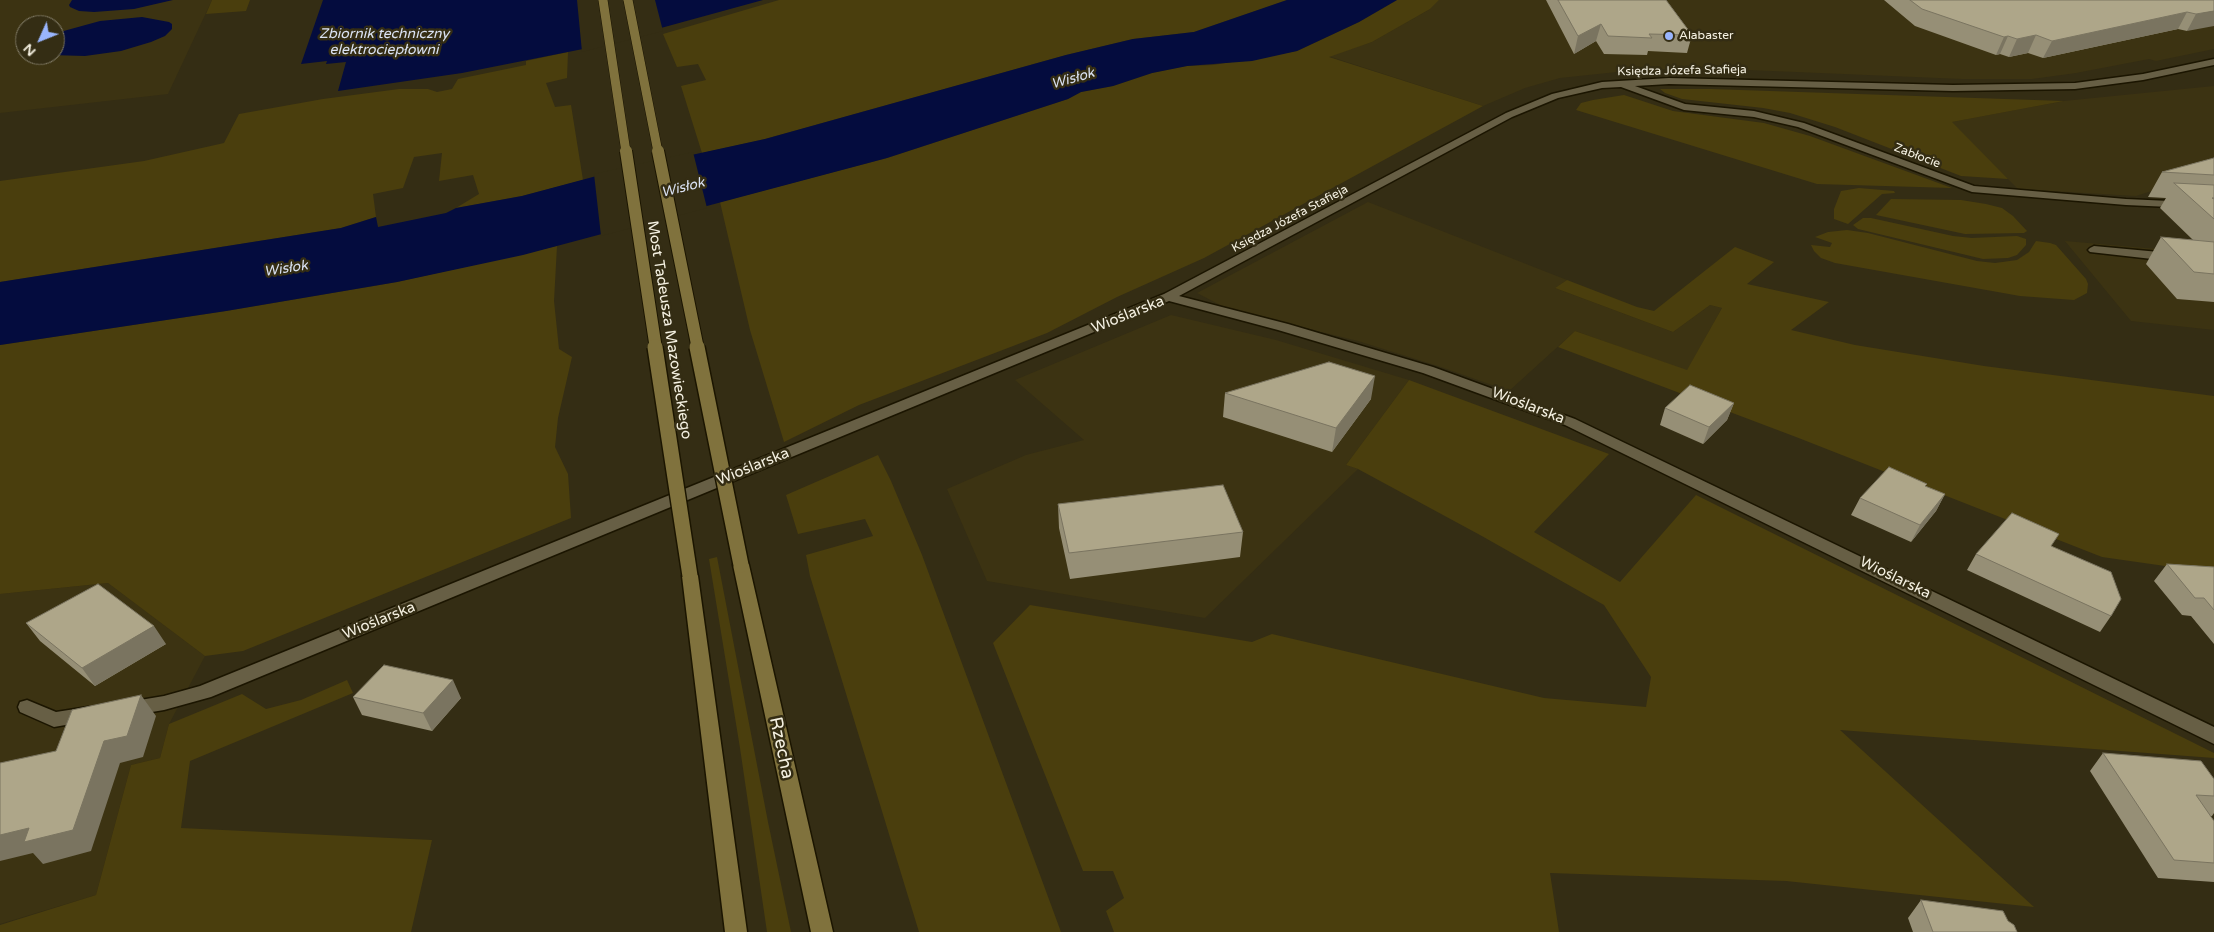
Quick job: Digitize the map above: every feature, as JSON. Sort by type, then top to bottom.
[{"type":"main road","name":"Most Tadeusza Mazowieckiego","points":[[603,0],[690,576],[736,932]]},
{"type":"main road","name":"Most Tadeusza Mazowieckiego","points":[[628,0],[741,565]]},
{"type":"main road","name":"Rzecha","points":[[741,565],[822,932]]},
{"type":"street","name":"Księdza Józefa Stafieja","points":[[1168,297],[1509,115],[1555,96],[1620,84],[1678,82],[1953,88],[2075,86],[2117,81],[2214,62]]},
{"type":"street","name":"Zabłocie","points":[[1620,84],[1667,103],[1684,107],[1754,114],[1801,125],[1972,189],[2126,202],[2214,206]]},
{"type":"street","points":[[2094,250],[2185,258]]},
{"type":"street","name":"Wioślarska","points":[[27,707],[54,720],[164,703],[204,692],[1168,297],[1293,330],[1428,370],[1570,422],[1913,587],[2214,736]]},
{"type":"shaded area","points":[[0,0],[212,0],[168,94],[0,113]]},
{"type":"shaded area","points":[[212,0],[250,0],[246,11],[206,14]]},
{"type":"shaded area","points":[[779,0],[1287,0],[1194,32],[1133,39],[1066,55],[765,139],[702,153],[681,86],[706,80],[698,64],[677,67],[663,34]]},
{"type":"shaded area","points":[[1397,0],[1439,0],[1430,9],[1372,42],[1329,57],[1483,106],[1204,258],[1117,297],[1047,333],[859,405],[784,442],[750,330],[720,202],[887,158],[1068,99],[1081,92],[1113,86],[1152,73],[1187,66],[1213,65],[1297,51],[1359,22]]},
{"type":"shaded area","points":[[1439,0],[2214,0],[2214,49],[2156,61],[2149,59],[2032,79],[1962,79],[1725,69],[1645,69],[1560,78],[1525,88],[1483,106],[1328,56],[1372,42],[1430,9]]},
{"type":"shaded area","points":[[568,52],[567,78],[546,83],[555,107],[571,105],[583,180],[522,196],[456,208],[479,194],[473,175],[439,181],[442,153],[414,157],[403,188],[373,194],[376,217],[341,228],[0,282],[0,181],[144,161],[224,143],[239,114],[323,99],[399,89],[428,89],[437,92],[452,89],[458,79],[526,65],[526,61]]},
{"type":"shaded area","points":[[2214,86],[2214,171],[2136,196],[2018,189],[1951,122],[2064,101]]},
{"type":"shaded area","points":[[1660,89],[1711,89],[2064,101],[1952,122],[2008,179],[1961,176],[1835,127],[1790,113],[1682,99],[1665,93]]},
{"type":"shaded area","points":[[1624,95],[1673,111],[1764,123],[1810,136],[1952,188],[1817,184],[1576,110],[1581,103]]},
{"type":"shaded area","points":[[1859,188],[1894,191],[1895,193],[1882,194],[1848,224],[1834,219],[1834,209],[1841,191]]},
{"type":"shaded area","points":[[1891,199],[1961,200],[1986,204],[2002,208],[2013,216],[2027,231],[2024,233],[1965,234],[1876,215]]},
{"type":"shaded area","points":[[1368,202],[1567,280],[1555,288],[1673,332],[1710,305],[1722,308],[1687,371],[1575,331],[1509,391],[1358,341],[1228,309],[1197,293]]},
{"type":"shaded area","points":[[1863,218],[1871,218],[1953,236],[1972,238],[2017,236],[2026,239],[2026,245],[2017,255],[2008,258],[1983,259],[1858,229],[1853,225]]},
{"type":"shaded area","points":[[1847,230],[1868,233],[1977,261],[1995,263],[2017,260],[2029,252],[2036,241],[2050,243],[2056,245],[2086,279],[2088,284],[2087,293],[2074,300],[2020,296],[1835,263],[1821,258],[1814,251],[1811,245],[1830,247],[1832,243],[1815,237],[1828,232]]},
{"type":"shaded area","points":[[2065,241],[2214,254],[2214,330],[2131,321]]},
{"type":"shaded area","points":[[557,246],[554,301],[559,349],[572,357],[558,418],[555,447],[568,474],[571,518],[243,651],[205,656],[108,583],[0,594],[0,345],[226,311],[397,282]]},
{"type":"shaded area","points":[[1735,247],[1774,262],[1747,284],[1829,302],[1791,330],[1855,345],[1984,366],[2214,396],[2214,573],[2102,557],[1796,437],[1558,347],[1575,331],[1687,370],[1722,308],[1710,305],[1673,332],[1555,288],[1567,280],[1637,307],[1654,311]]},
{"type":"shaded area","points":[[1171,315],[1276,340],[1409,380],[1346,465],[1358,469],[1205,618],[987,581],[947,489],[1026,455],[1084,440],[1015,380]]},
{"type":"shaded area","points":[[1409,380],[1609,454],[1534,532],[1620,582],[1696,495],[2214,753],[2214,758],[1840,730],[2034,907],[1786,881],[1550,873],[1559,932],[1114,932],[1106,911],[1124,898],[1113,871],[1083,871],[993,643],[1030,605],[1252,642],[1272,634],[1544,698],[1646,707],[1651,677],[1604,605],[1480,535],[1358,469],[1346,465]]},
{"type":"shaded area","points":[[878,455],[922,555],[1061,932],[919,932],[810,576],[806,555],[873,536],[865,519],[798,534],[786,495]]},
{"type":"shaded area","points":[[717,557],[791,932],[767,932],[740,748],[709,559]]},
{"type":"shaded area","points":[[108,583],[205,656],[169,724],[160,758],[131,765],[96,895],[0,924],[0,594]]},
{"type":"shaded area","points":[[347,680],[353,693],[190,761],[181,828],[432,840],[411,932],[0,932],[0,925],[96,895],[131,765],[160,758],[169,724],[242,694],[266,709],[301,700]]},
{"type":"water","points":[[72,0],[173,0],[134,9],[94,12],[79,11],[70,7],[69,5]]},
{"type":"water","name":"Zbiornik techniczny elektrociepłowni","points":[[323,0],[763,0],[588,48],[462,73],[338,91],[346,62],[326,64],[327,61],[301,64]]},
{"type":"water","name":"Wisłok","points":[[1287,0],[1397,0],[1359,22],[1297,51],[1252,61],[1187,66],[1152,73],[1113,86],[1081,92],[1068,99],[887,158],[523,255],[397,282],[226,311],[0,345],[0,282],[341,228],[376,217],[378,227],[446,213],[456,208],[522,196],[604,174],[765,139],[1066,55],[1133,39],[1194,32]]},
{"type":"water","points":[[142,17],[169,22],[172,24],[172,29],[165,36],[121,51],[85,56],[65,55],[65,31],[100,21]]},
{"type":"pier","points":[[577,0],[655,0],[663,31],[582,52]]},
{"type":"pier","points":[[693,152],[707,208],[601,236],[594,174]]},
{"type":"building","points":[[1558,0],[1666,0],[1692,35],[1649,34],[1652,38],[1608,36],[1601,24],[1578,36]]},
{"type":"building","points":[[1910,0],[2214,0],[2214,11],[2196,14],[2187,12],[2052,41],[2036,35],[2017,39],[2008,36],[2004,37],[1922,9]]},
{"type":"building","points":[[2214,158],[2214,175],[2162,172]]},
{"type":"building","points":[[2174,183],[2214,185],[2214,198],[2212,198],[2214,199],[2214,219]]},
{"type":"building","points":[[2161,237],[2214,242],[2214,274],[2194,272]]},
{"type":"building","points":[[1329,362],[1375,376],[1336,428],[1225,393]]},
{"type":"building","points":[[1690,385],[1734,403],[1709,427],[1665,408]]},
{"type":"building","points":[[1889,467],[1945,494],[1920,525],[1860,498]]},
{"type":"building","points":[[1223,485],[1243,532],[1069,553],[1058,504]]},
{"type":"building","points":[[2012,513],[2059,534],[2051,546],[2111,572],[2121,599],[2111,616],[1976,554]]},
{"type":"building","points":[[2167,564],[2214,567],[2214,610],[2204,598],[2195,598]]},
{"type":"building","points":[[98,584],[154,626],[82,668],[26,623]]},
{"type":"building","points":[[384,665],[453,680],[423,713],[353,697]]},
{"type":"building","points":[[141,695],[127,736],[104,741],[73,830],[24,842],[29,828],[0,835],[0,763],[56,751],[72,710]]},
{"type":"building","points":[[2103,753],[2201,761],[2214,779],[2214,796],[2196,795],[2214,821],[2214,863],[2174,860]]},
{"type":"building","points":[[1921,900],[2003,911],[2017,932],[1933,932]]},
{"type":"place","name":"Alabaster","points":[[1669,36]]}]
